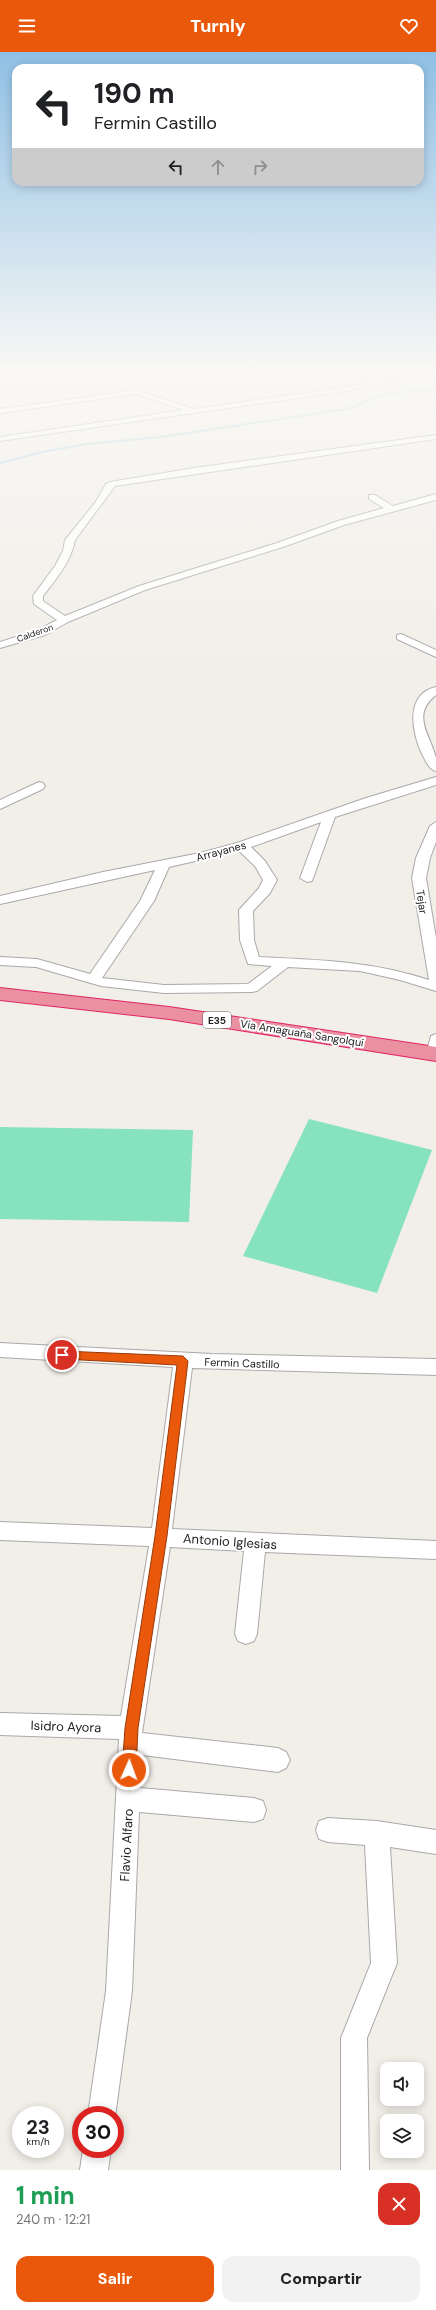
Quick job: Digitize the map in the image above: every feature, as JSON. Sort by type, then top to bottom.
[{"type":"highway","name":"Via Amaguaña Sangolquí","points":[[0,994],[169,1013],[435,1049]]},
{"type":"street","name":"Calderon","points":[[0,646],[34,636],[54,627],[64,620],[38,602],[38,596],[60,567],[68,551],[70,540],[99,504],[109,486],[113,484],[188,471],[221,467]]},
{"type":"street","points":[[372,497],[390,508]]},
{"type":"street","points":[[64,620],[142,588],[246,556],[390,508],[436,497]]},
{"type":"street","points":[[401,636],[436,654]]},
{"type":"street","points":[[436,690],[423,701],[417,717],[417,727],[432,762],[436,767]]},
{"type":"street","name":"Arrayanes","points":[[0,900],[103,876],[162,866],[242,846],[330,815],[436,781]]},
{"type":"street","points":[[0,805],[39,786]]},
{"type":"street","points":[[307,878],[330,815]]},
{"type":"street","name":"Tejar","points":[[436,826],[422,858],[419,878],[436,979]]},
{"type":"street","points":[[242,846],[260,864],[270,880],[265,890],[246,910],[245,925],[250,956],[253,960],[261,962],[360,967],[403,976],[436,987]]},
{"type":"street","points":[[93,980],[147,901],[162,866]]},
{"type":"street","points":[[0,961],[37,963],[93,980],[164,989],[210,990],[247,988],[258,985],[285,963]]},
{"type":"street","name":"Fermin Castillo","points":[[1,1351],[183,1361],[436,1368]]},
{"type":"street","name":"Flavio Alfaro","points":[[103,2106],[119,1991],[131,1734],[161,1536],[183,1361]]},
{"type":"street","name":"Antonio Iglesias","points":[[0,1531],[161,1536],[255,1544],[436,1550]]},
{"type":"street","points":[[246,1634],[255,1544]]},
{"type":"street","name":"Isidro Ayora","points":[[0,1724],[131,1734],[142,1744],[278,1760]]},
{"type":"street","points":[[128,1799],[254,1810]]},
{"type":"street","points":[[328,1830],[377,1834],[436,1842]]},
{"type":"street","points":[[355,2170],[354,2038],[384,1963],[377,1834]]},
{"type":"street","points":[[94,2170],[96,2158]]},
{"type":"green space","points":[[309,1119],[432,1150],[377,1293],[243,1256]]},
{"type":"green space","points":[[0,1127],[193,1130],[189,1222],[0,1219]]},
{"type":"route","points":[[62,1355],[183,1361],[161,1536],[131,1728],[129,1770]]}]
